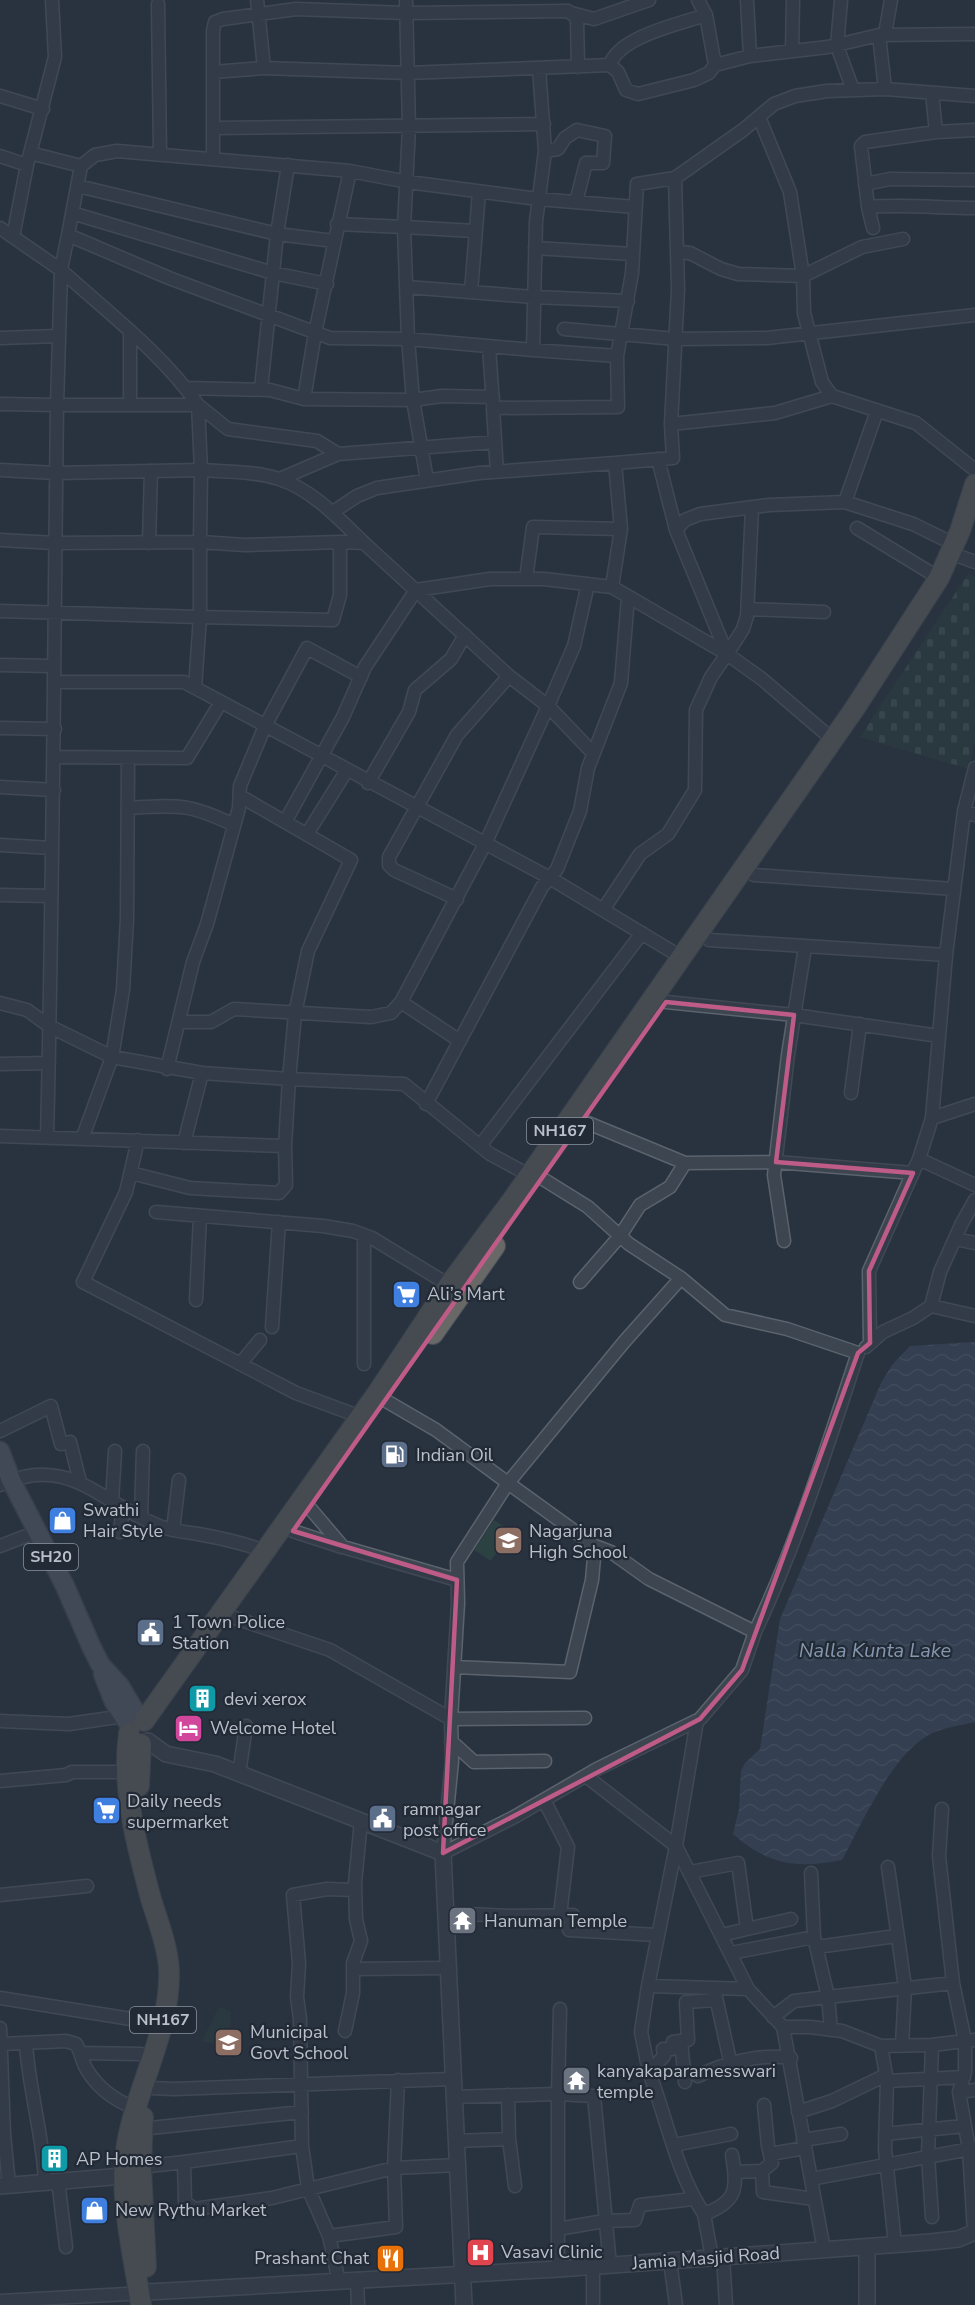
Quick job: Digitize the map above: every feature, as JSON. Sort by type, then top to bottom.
[{"type":"highway","name":"NH167","points":[[135,2173],[150,2088],[177,2006],[180,1989],[180,1966],[145,1842],[139,1789],[138,1728],[232,1617],[536,1177],[681,957],[855,708],[939,579],[960,554],[975,484]]},
{"type":"highway","name":"NH167","points":[[144,2299],[135,2173],[128,2137],[162,2024],[168,1995],[169,1967],[143,1870],[127,1772],[138,1728],[361,1417],[382,1399],[449,1285],[584,1121],[920,629],[975,525]]},
{"type":"main road","name":"SH20","points":[[0,1451],[6,1483],[39,1532],[100,1664],[120,1686],[138,1728]]},
{"type":"street","points":[[13,237],[29,159],[55,57],[52,0]]},
{"type":"street","points":[[213,157],[215,22],[259,6],[336,9],[406,6],[572,13],[594,19],[649,0]]},
{"type":"street","points":[[698,0],[706,15],[715,65]]},
{"type":"street","points":[[747,0],[750,56]]},
{"type":"street","points":[[792,51],[793,0]]},
{"type":"street","points":[[841,0],[837,46],[853,90]]},
{"type":"street","points":[[885,89],[882,35],[891,0]]},
{"type":"street","points":[[158,4],[160,153]]},
{"type":"street","points":[[259,6],[264,68]]},
{"type":"street","points":[[406,6],[409,128],[404,227],[408,339],[413,400],[427,480]]},
{"type":"street","points":[[572,13],[576,21],[578,67]]},
{"type":"street","points":[[610,65],[617,51],[631,42],[706,15]]},
{"type":"street","points":[[214,72],[264,68],[408,73],[610,65],[618,72],[626,90],[638,94],[694,80],[709,73],[715,65],[750,56],[837,46],[882,35],[975,34]]},
{"type":"street","points":[[533,350],[535,248],[538,200],[545,151],[539,68]]},
{"type":"street","points":[[187,388],[261,389],[304,399],[413,400],[442,396],[493,403],[618,407],[617,356],[628,301],[637,184],[675,178],[774,104],[795,96],[885,89],[975,96]]},
{"type":"street","points":[[932,93],[936,132]]},
{"type":"street","points":[[0,96],[43,109]]},
{"type":"street","points":[[759,117],[790,192],[803,276],[802,296],[816,366],[822,382],[832,396]]},
{"type":"street","points":[[215,128],[409,128],[544,124]]},
{"type":"street","points":[[545,151],[558,149],[565,138],[577,130],[606,136],[603,163],[586,163],[576,202]]},
{"type":"street","points":[[873,228],[867,207],[860,153],[865,142],[936,132],[975,130]]},
{"type":"street","points":[[0,156],[81,166],[96,155],[117,151],[213,157],[350,171],[408,182],[538,200],[635,207]]},
{"type":"street","points":[[261,389],[277,234],[288,165]]},
{"type":"street","points":[[47,1138],[50,896],[55,757],[52,666],[55,614],[61,270],[81,166]]},
{"type":"street","points":[[304,399],[315,333],[350,171]]},
{"type":"street","points":[[333,512],[357,496],[377,488],[427,480],[673,458],[671,424],[678,252],[675,178]]},
{"type":"street","points":[[865,184],[890,179],[975,180]]},
{"type":"street","points":[[78,186],[277,234],[334,241]]},
{"type":"street","points":[[471,292],[479,192]]},
{"type":"street","points":[[867,207],[889,205],[975,208]]},
{"type":"street","points":[[72,213],[273,273],[327,284]]},
{"type":"street","points":[[337,224],[475,231]]},
{"type":"street","points":[[0,228],[61,270],[187,388],[198,405],[228,429],[317,441],[338,454]]},
{"type":"street","points":[[68,235],[169,278],[330,338],[408,339],[617,356]]},
{"type":"street","points":[[678,252],[690,253],[721,269],[738,274],[803,276],[862,247],[903,239]]},
{"type":"street","points":[[535,248],[632,254]]},
{"type":"street","points":[[407,287],[534,297],[628,301]]},
{"type":"street","points":[[564,329],[676,339],[767,338],[975,315]]},
{"type":"street","points":[[130,333],[130,405]]},
{"type":"street","points":[[0,338],[59,336]]},
{"type":"street","points":[[489,347],[497,472]]},
{"type":"street","points":[[671,424],[775,413],[832,396],[916,423],[975,470]]},
{"type":"street","points":[[0,405],[198,405]]},
{"type":"street","points":[[195,688],[200,618],[201,470],[198,405]]},
{"type":"street","points":[[845,502],[877,411]]},
{"type":"street","points":[[280,479],[338,454],[495,442]]},
{"type":"street","points":[[658,459],[676,530],[727,654]]},
{"type":"street","points":[[612,587],[621,529],[615,463]]},
{"type":"street","points":[[0,470],[56,473],[201,470],[244,473],[280,479],[308,493],[333,512],[509,676],[548,706],[593,753]]},
{"type":"street","points":[[149,543],[151,471]]},
{"type":"street","points":[[676,530],[685,520],[700,514],[845,502],[913,524],[960,554]]},
{"type":"street","points":[[603,910],[640,854],[668,834],[695,790],[696,710],[711,677],[742,629],[748,609],[752,508]]},
{"type":"street","points":[[526,579],[533,527],[621,529]]},
{"type":"street","points":[[857,528],[939,579]]},
{"type":"street","points":[[0,540],[55,543],[200,542],[245,546],[364,543]]},
{"type":"street","points":[[0,610],[55,614],[333,620],[340,595],[340,542]]},
{"type":"street","points":[[285,822],[322,756],[361,677],[416,590],[489,579],[526,579],[612,587],[727,654],[762,679],[832,739]]},
{"type":"street","points":[[180,1022],[211,1022],[234,1009],[370,1017],[391,1013],[401,1002],[485,844],[574,646],[588,584]]},
{"type":"street","points":[[426,1104],[557,869],[580,811],[593,753],[621,683],[628,597]]},
{"type":"street","points":[[748,609],[824,612]]},
{"type":"street","points":[[368,783],[409,712],[415,690],[451,659],[465,635]]},
{"type":"street","points":[[167,1069],[193,962],[207,924],[234,825],[240,786],[265,726],[307,648],[361,677]]},
{"type":"street","points":[[0,665],[52,666]]},
{"type":"street","points":[[457,899],[394,870],[389,865],[389,857],[457,735],[509,676]]},
{"type":"street","points":[[54,682],[184,682],[368,783],[550,878],[681,957]]},
{"type":"street","points":[[55,757],[187,758],[221,702]]},
{"type":"street","points":[[0,728],[55,729]]},
{"type":"street","points":[[82,1139],[112,1057],[123,990],[128,758]]},
{"type":"street","points":[[870,1343],[869,1271],[919,1159],[932,1118],[954,889],[975,768]]},
{"type":"street","points":[[307,834],[347,770]]},
{"type":"street","points":[[0,788],[54,790]]},
{"type":"street","points":[[131,1173],[190,1188],[279,1193],[286,1185],[285,1146],[289,1079],[296,1014],[308,951],[351,860],[240,796]]},
{"type":"street","points":[[128,808],[178,805],[200,809],[234,825]]},
{"type":"street","points":[[0,845],[52,848]]},
{"type":"street","points":[[754,875],[954,889]]},
{"type":"street","points":[[0,895],[50,896]]},
{"type":"street","points":[[480,1146],[642,933]]},
{"type":"street","points":[[709,940],[946,955]]},
{"type":"street","points":[[784,1240],[774,1175],[805,947]]},
{"type":"street","points":[[401,1002],[460,1041]]},
{"type":"street","points":[[666,1002],[794,1015],[939,1036]]},
{"type":"street","points":[[0,1003],[27,1010],[49,1026],[112,1057],[167,1069],[289,1079],[404,1084],[426,1104],[506,1165],[536,1177],[588,1207],[620,1236],[681,1278],[725,1315],[787,1329],[858,1353]]},
{"type":"street","points":[[851,1093],[860,1024]]},
{"type":"street","points":[[0,1064],[49,1063]]},
{"type":"street","points":[[184,1143],[202,1073]]},
{"type":"street","points":[[932,1118],[975,1104]]},
{"type":"street","points":[[584,1121],[685,1163],[776,1162],[913,1173]]},
{"type":"street","points":[[0,1136],[285,1146]]},
{"type":"street","points":[[138,1140],[126,1192],[83,1282],[296,1393],[361,1417]]},
{"type":"street","points":[[919,1159],[975,1185]]},
{"type":"street","points":[[580,1282],[620,1236],[640,1205],[670,1186],[685,1163]]},
{"type":"street","points":[[0,1721],[138,1728],[166,1754],[215,1764],[443,1853],[586,1776],[697,1721],[742,1670],[809,1499],[858,1353],[883,1332],[913,1318],[931,1306],[940,1272],[975,1200]]},
{"type":"street","points":[[156,1212],[323,1226],[364,1235],[449,1285]]},
{"type":"street","points":[[196,1300],[200,1216]]},
{"type":"street","points":[[272,1327],[279,1222]]},
{"type":"street","points":[[364,1235],[364,1364]]},
{"type":"street","points":[[955,1239],[975,1243]]},
{"type":"street","points":[[464,2305],[443,1853],[455,1667],[457,1562],[508,1483],[624,1342],[681,1278]]},
{"type":"street","points":[[931,1306],[975,1316]]},
{"type":"street","points":[[240,1364],[260,1340]]},
{"type":"street","points":[[382,1399],[436,1430],[595,1545],[611,1552],[649,1579],[755,1632]]},
{"type":"street","points":[[0,1431],[51,1406],[61,1444],[70,1442],[80,1482]]},
{"type":"street","points":[[115,1451],[120,1532]]},
{"type":"street","points":[[141,1516],[143,1451]]},
{"type":"street","points":[[6,1483],[49,1474],[80,1482],[162,1528],[236,1541],[266,1551]]},
{"type":"street","points":[[173,1530],[179,1480]]},
{"type":"street","points":[[309,1507],[343,1547]]},
{"type":"street","points":[[292,1531],[458,1580]]},
{"type":"street","points":[[0,1546],[39,1532]]},
{"type":"street","points":[[455,1667],[570,1672],[592,1580],[595,1545]]},
{"type":"street","points":[[232,1617],[330,1650],[451,1719],[585,1718]]},
{"type":"street","points":[[697,1721],[641,2032],[649,2072],[674,2145],[693,2199],[704,2214],[717,2258],[726,2305]]},
{"type":"street","points":[[239,1774],[246,1726]]},
{"type":"street","points":[[451,1741],[474,1762],[545,1761]]},
{"type":"street","points":[[0,1781],[66,1775],[72,1772],[127,1772]]},
{"type":"street","points":[[586,1776],[676,1846],[748,1989],[783,2027],[791,2058],[798,2112],[824,2250]]},
{"type":"street","points":[[544,1800],[568,1847],[560,1915]]},
{"type":"street","points":[[942,1809],[939,1856],[953,1983],[970,2040],[959,2092],[964,2126],[972,2149],[974,2232]]},
{"type":"street","points":[[345,2031],[353,1993],[353,1969],[361,1941],[356,1919],[355,1890],[361,1821]]},
{"type":"street","points":[[690,1872],[738,1863],[747,1929]]},
{"type":"street","points":[[888,1867],[905,1987],[902,2046]]},
{"type":"street","points":[[812,1873],[815,1942],[828,1997],[831,2030]]},
{"type":"street","points":[[0,1895],[87,1886]]},
{"type":"street","points":[[339,2282],[328,2236],[308,2188],[302,2146],[302,2085],[297,1997],[299,1963],[293,1895],[327,1889],[355,1890]]},
{"type":"street","points":[[447,1913],[509,1916],[573,1915],[569,1930],[657,1935]]},
{"type":"street","points":[[722,1935],[791,1919]]},
{"type":"street","points":[[731,1953],[815,1942],[896,1936]]},
{"type":"street","points":[[353,1969],[448,1968]]},
{"type":"street","points":[[773,2017],[794,2001],[953,1983]]},
{"type":"street","points":[[648,1986],[715,1994]]},
{"type":"street","points":[[649,2072],[653,2064],[664,2056],[663,2049],[672,2049],[673,2042],[688,2040],[686,2002],[715,1994],[748,1989]]},
{"type":"street","points":[[715,1994],[731,2065]]},
{"type":"street","points":[[0,1998],[162,2024]]},
{"type":"street","points":[[558,2269],[560,2009]]},
{"type":"street","points":[[783,2027],[831,2030],[881,2046],[932,2045],[970,2040]]},
{"type":"street","points":[[0,2028],[5,2186],[135,2173],[184,2162],[302,2146]]},
{"type":"street","points":[[1,2044],[66,2041],[76,2044],[87,2070],[97,2082],[122,2103],[135,2108]]},
{"type":"street","points":[[681,2041],[685,2082]]},
{"type":"street","points":[[26,2044],[29,2081],[44,2157],[66,2247]]},
{"type":"street","points":[[932,2045],[927,2156],[932,2217]]},
{"type":"street","points":[[881,2046],[886,2078],[885,2134],[895,2244]]},
{"type":"street","points":[[81,2053],[141,2054],[150,2061]]},
{"type":"street","points":[[698,2076],[711,2069],[741,2061],[791,2058]]},
{"type":"street","points":[[798,2112],[832,2101],[886,2078],[964,2077]]},
{"type":"street","points":[[150,2088],[452,2079]]},
{"type":"street","points":[[328,2236],[396,2227],[394,2168],[398,2080]]},
{"type":"street","points":[[959,2092],[975,2090]]},
{"type":"street","points":[[453,2097],[558,2094],[594,2096],[610,2265]]},
{"type":"street","points":[[508,2096],[509,2139],[515,2186]]},
{"type":"street","points":[[735,2172],[762,2171],[772,2163],[764,2104]]},
{"type":"street","points":[[141,2129],[302,2112]]},
{"type":"street","points":[[885,2134],[964,2126]]},
{"type":"street","points":[[674,2145],[731,2134]]},
{"type":"street","points":[[770,2154],[841,2134]]},
{"type":"street","points":[[456,2141],[509,2139]]},
{"type":"street","points":[[811,2179],[972,2149]]},
{"type":"street","points":[[704,2214],[723,2207],[734,2192],[735,2172],[732,2156]]},
{"type":"street","points":[[184,2162],[185,2202],[194,2209],[272,2198],[394,2168],[458,2165]]},
{"type":"street","points":[[762,2171],[763,2192],[814,2199]]},
{"type":"street","points":[[558,2229],[635,2220],[640,2205],[693,2199]]},
{"type":"street","name":"Jamia Masjid Road","points":[[0,2301],[144,2299],[339,2282],[593,2267],[867,2247],[958,2239],[974,2232]]},
{"type":"street","points":[[867,2247],[867,2305]]},
{"type":"street","points":[[670,2261],[676,2305]]},
{"type":"street","points":[[593,2267],[593,2305]]},
{"type":"street","points":[[357,2281],[358,2305]]},
{"type":"highlighted area","points":[[666,1002],[794,1015],[776,1162],[913,1173],[869,1271],[870,1343],[858,1353],[742,1670],[700,1719],[443,1853],[457,1580],[293,1531]]},
{"type":"green space","points":[[968,574],[975,577],[975,739],[969,769],[860,737]]},
{"type":"green space","points":[[494,1520],[511,1531],[491,1561],[474,1550]]},
{"type":"green space","points":[[219,2007],[231,2012],[228,2047],[202,2041]]},
{"type":"water","name":"Nalla Kunta Lake","points":[[975,1342],[975,1722],[935,1732],[906,1753],[881,1788],[842,1860],[797,1864],[771,1858],[758,1852],[733,1834],[739,1809],[741,1771],[745,1763],[760,1749],[780,1619],[881,1383],[892,1365],[910,1346]]},
{"type":"place","name":"Ali’s Mart","points":[[406,1294]]},
{"type":"place","name":"Indian Oil","points":[[395,1455]]},
{"type":"place","name":"Swathi Hair Style","points":[[62,1520]]},
{"type":"place","name":"Nagarjuna High School","points":[[508,1541]]},
{"type":"place","name":"1 Town Police Station","points":[[151,1632]]},
{"type":"place","name":"devi xerox","points":[[203,1699]]},
{"type":"place","name":"Welcome Hotel","points":[[189,1728]]},
{"type":"place","name":"Daily needs supermarket","points":[[106,1811]]},
{"type":"place","name":"ramnagar post office","points":[[382,1819]]},
{"type":"place","name":"Hanuman Temple","points":[[463,1921]]},
{"type":"place","name":"Municipal Govt School","points":[[229,2042]]},
{"type":"place","name":"kanyakaparamesswari temple","points":[[576,2081]]},
{"type":"place","name":"AP Homes","points":[[55,2159]]},
{"type":"place","name":"New Rythu Market","points":[[94,2210]]},
{"type":"place","name":"Vasavi Clinic","points":[[480,2252]]},
{"type":"place","name":"Prashant Chat","points":[[390,2258]]}]
